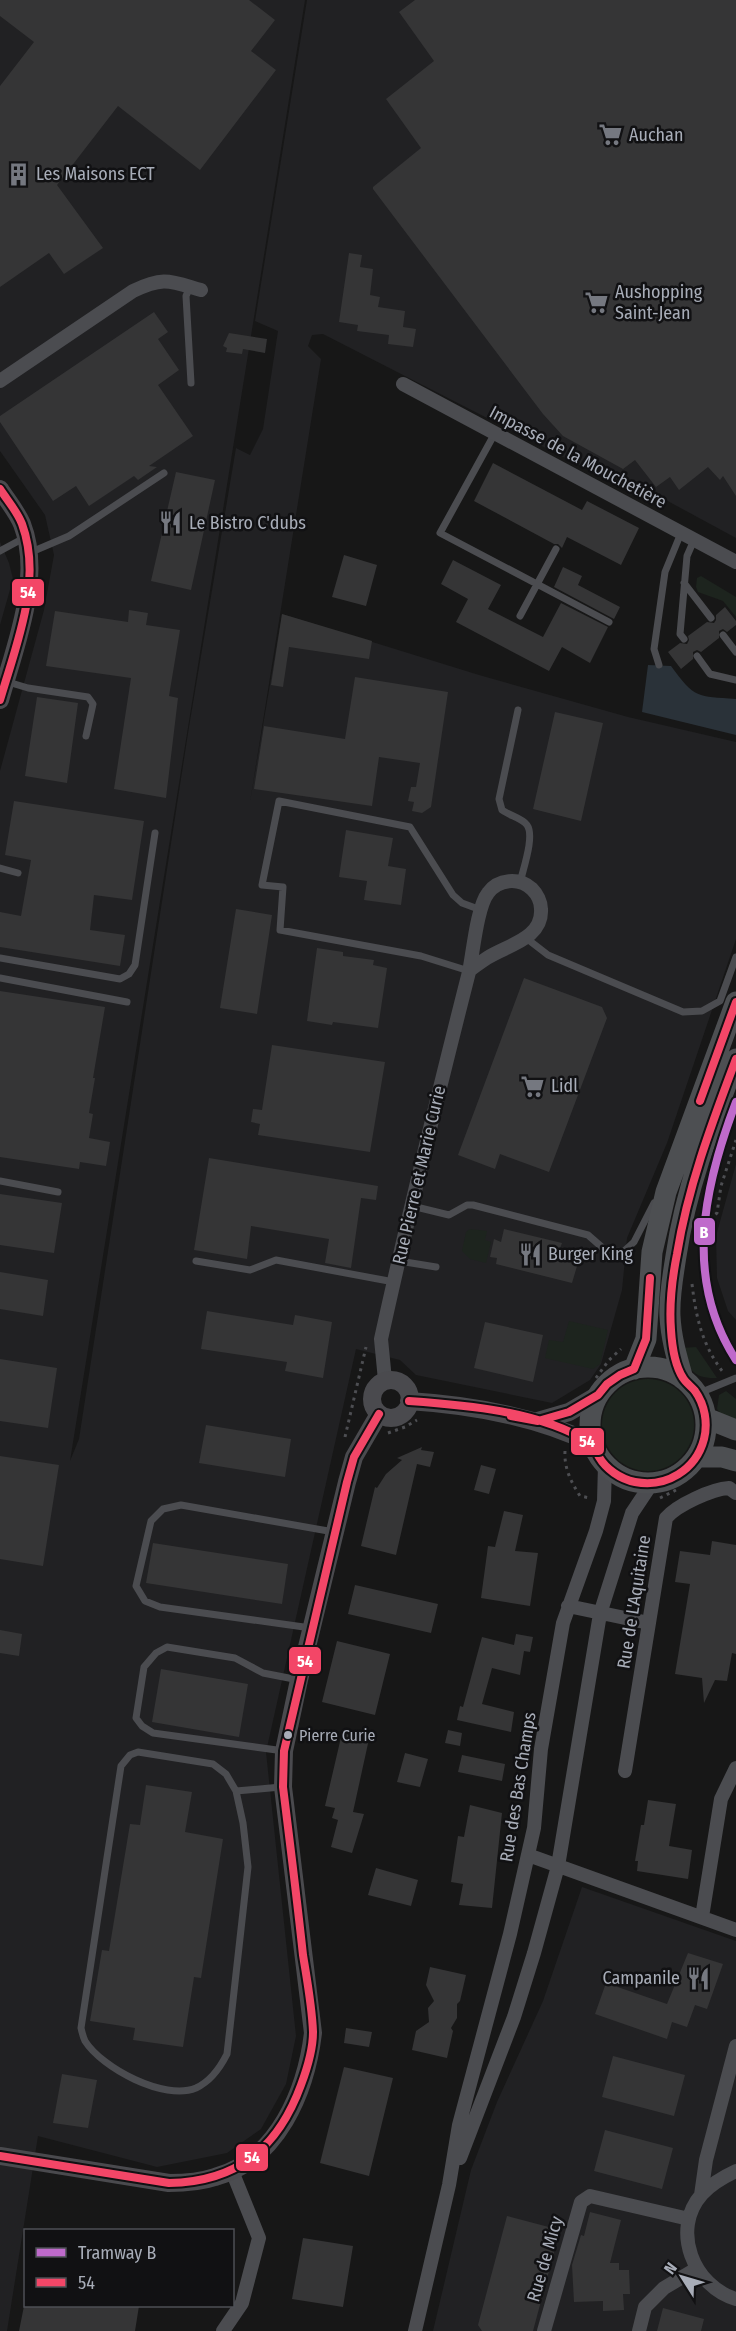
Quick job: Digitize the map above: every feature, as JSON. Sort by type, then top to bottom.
[{"type":"main road","points":[[634,1369],[646,1339],[652,1252],[666,1192],[736,1002]]},
{"type":"main road","points":[[686,1378],[651,1367],[634,1369],[594,1391],[590,1428],[593,1444],[605,1465],[619,1476],[635,1482],[652,1484],[665,1481],[677,1476],[688,1467],[697,1457],[704,1438],[706,1418],[686,1378],[670,1315],[672,1278],[681,1225],[700,1152],[736,1059]]},
{"type":"main road","points":[[706,1418],[736,1430]]},
{"type":"main road","points":[[697,1457],[722,1457],[736,1461]]},
{"type":"street","points":[[0,381],[133,291],[150,283],[169,281],[196,289]]},
{"type":"street","name":"Impasse de la Mouchetière","points":[[403,384],[736,562]]},
{"type":"street","points":[[0,489],[21,522],[31,566],[29,592],[0,700]]},
{"type":"street","name":"Rue Pierre et Marie Curie","points":[[385,1380],[381,1339],[469,971],[483,900],[495,885],[504,882],[519,883]]},
{"type":"street","points":[[469,971],[488,957],[526,938],[539,923],[541,905],[532,889],[519,883]]},
{"type":"street","points":[[385,1380],[395,1380],[404,1386],[409,1401],[405,1411],[390,1418],[379,1414],[372,1404],[375,1387],[385,1380]]},
{"type":"street","points":[[538,1421],[569,1412],[594,1391]]},
{"type":"street","points":[[409,1401],[451,1404],[538,1421],[567,1431],[593,1444]]},
{"type":"street","points":[[0,2156],[170,2183],[193,2182],[232,2171],[254,2156],[282,2126],[296,2100],[306,2071],[313,2033],[283,1787],[284,1751],[311,1628],[354,1457],[379,1414]]},
{"type":"street","name":"Rue des Bas Champs","points":[[415,2331],[449,2185],[464,2106],[510,1934],[534,1828],[543,1739],[563,1623],[596,1531],[604,1501],[605,1465]]},
{"type":"street","name":"Rue des Bas Champs","points":[[449,2185],[514,2017],[558,1866],[600,1614],[632,1513],[652,1484]]},
{"type":"street","name":"Rue de L'Aquitaine","points":[[625,1771],[666,1518],[672,1510],[720,1488],[729,1488],[736,1493]]},
{"type":"street","points":[[568,1606],[649,1623]]},
{"type":"street","points":[[702,1917],[720,1799],[736,1768]]},
{"type":"street","points":[[528,1855],[736,1930]]},
{"type":"street","points":[[736,2046],[706,2160],[700,2195],[689,2219],[688,2244],[696,2268],[709,2284],[726,2296],[736,2299]]},
{"type":"street","points":[[223,2331],[242,2303],[259,2238],[232,2171]]},
{"type":"street","points":[[700,2195],[716,2181],[736,2171]]},
{"type":"street","name":"Rue de Micy","points":[[544,2331],[581,2202],[590,2196],[689,2219]]},
{"type":"street","points":[[639,2331],[645,2307],[664,2288],[696,2268]]},
{"type":"lane","points":[[191,383],[186,296],[196,289]]},
{"type":"lane","points":[[495,433],[440,532],[609,622]]},
{"type":"lane","points":[[0,551],[69,537],[164,473]]},
{"type":"lane","points":[[659,665],[654,649],[665,572],[681,533]]},
{"type":"lane","points":[[684,639],[680,634],[684,583],[687,556],[694,540]]},
{"type":"lane","points":[[520,616],[556,549]]},
{"type":"lane","points":[[684,583],[711,618]]},
{"type":"lane","points":[[723,635],[736,652]]},
{"type":"lane","points":[[697,656],[710,674],[736,680]]},
{"type":"lane","points":[[5,682],[28,688],[88,697],[93,704],[86,736]]},
{"type":"lane","points":[[518,710],[499,799],[502,810],[529,826],[531,836],[519,883]]},
{"type":"lane","points":[[469,971],[421,956],[279,930],[283,887],[262,885],[279,801],[410,827],[453,895],[462,903],[481,910]]},
{"type":"lane","points":[[0,958],[120,979],[129,974],[135,965],[155,833]]},
{"type":"lane","points":[[0,867],[18,873]]},
{"type":"lane","points":[[526,938],[548,956],[683,1012],[702,1011],[720,1001],[736,957]]},
{"type":"lane","points":[[0,978],[127,1002]]},
{"type":"lane","points":[[412,1206],[450,1215],[468,1205],[473,1205],[588,1235],[603,1249],[623,1252],[629,1249],[634,1242],[684,1144]]},
{"type":"lane","points":[[0,1181],[58,1192]]},
{"type":"lane","points":[[196,1261],[250,1270],[276,1260],[394,1282]]},
{"type":"lane","points":[[399,1261],[436,1267]]},
{"type":"lane","points":[[686,1378],[736,1378]]},
{"type":"lane","points":[[311,1628],[160,1608],[145,1601],[136,1586],[151,1521],[163,1509],[181,1505],[334,1532]]},
{"type":"lane","points":[[284,1751],[153,1733],[142,1726],[136,1718],[144,1667],[156,1653],[167,1647],[235,1658],[263,1673],[299,1680]]},
{"type":"lane","points":[[138,1752],[195,1760],[213,1764],[226,1774],[236,1791],[243,1823],[248,1867],[227,2055],[218,2072],[195,2088],[172,2091],[149,2086],[124,2074],[95,2051],[85,2040],[81,2028],[122,1766],[130,1755],[138,1752]]},
{"type":"lane","points":[[236,1791],[283,1787]]},
{"type":"path","points":[[696,1217],[713,1216],[717,1213],[721,1186],[736,1140]]},
{"type":"path","points":[[691,1277],[697,1323],[707,1350],[725,1376]]},
{"type":"path","points":[[594,1391],[609,1360],[627,1344]]},
{"type":"path","points":[[386,1433],[400,1429],[423,1417]]},
{"type":"path","points":[[566,1441],[564,1464],[574,1487],[580,1496],[597,1500]]},
{"type":"shaded area","points":[[0,0],[305,0],[70,1461],[79,1439],[189,727],[236,448],[250,455],[263,429],[278,331],[255,321],[307,0],[736,0],[736,538],[664,499],[653,503],[323,334],[312,335],[308,346],[321,359],[250,802],[282,614],[479,675],[628,717],[736,742],[736,939],[667,1143],[627,1238],[622,1290],[601,1364],[590,1380],[552,1403],[416,1375],[400,1360],[356,1349],[266,1752],[296,2036],[286,2084],[261,2129],[227,2153],[157,2167],[38,2136],[7,2331],[0,2331],[0,771],[44,610],[54,555],[45,515],[0,451]]},
{"type":"shaded area","points":[[0,542],[13,579],[0,625]]},
{"type":"shaded area","points":[[701,576],[736,597],[736,617],[723,601],[698,592],[697,578]]},
{"type":"shaded area","points":[[648,665],[671,666],[686,685],[698,694],[736,699],[736,735],[642,712]]},
{"type":"shaded area","points":[[736,1164],[736,1320],[728,1311],[717,1278],[716,1236]]},
{"type":"shaded area","points":[[470,1229],[487,1231],[485,1240],[491,1242],[486,1263],[470,1259],[462,1251],[466,1232]]},
{"type":"shaded area","points":[[569,1321],[608,1330],[600,1364],[593,1369],[545,1358],[549,1340],[563,1342]]},
{"type":"shaded area","points":[[696,1347],[717,1378],[703,1377],[689,1367],[682,1348]]},
{"type":"shaded area","points":[[648,1379],[674,1387],[686,1399],[694,1425],[686,1451],[674,1463],[648,1471],[622,1463],[610,1451],[602,1425],[610,1399],[622,1387]]},
{"type":"shaded area","points":[[726,1391],[736,1399],[736,1422],[721,1414],[717,1409],[719,1395]]},
{"type":"shaded area","points":[[582,1887],[736,1941],[736,2331],[433,2331],[471,2170],[497,2102],[543,2001]]},
{"type":"building","points":[[0,0],[249,0],[275,20],[251,51],[276,70],[200,170],[118,106],[57,185],[103,248],[64,274],[49,253],[0,287],[0,86],[34,42],[0,16]]},
{"type":"building","name":"Aushopping Saint-Jean","points":[[415,0],[736,0],[736,496],[723,476],[720,480],[708,467],[679,490],[670,477],[656,487],[635,460],[623,469],[563,436],[543,414],[373,189],[421,148],[386,99],[434,61],[399,12]]},
{"type":"building","points":[[349,253],[362,255],[360,267],[373,269],[370,295],[380,297],[378,307],[405,311],[403,327],[416,329],[413,347],[388,344],[389,335],[357,331],[358,325],[339,322]]},
{"type":"building","points":[[154,312],[168,332],[158,339],[179,370],[158,385],[193,436],[149,466],[157,467],[138,480],[134,476],[89,506],[76,486],[53,501],[0,422],[0,416]]},
{"type":"building","points":[[229,333],[267,339],[265,353],[243,349],[242,354],[226,352],[227,348],[223,346]]},
{"type":"building","points":[[493,463],[582,510],[587,501],[639,528],[621,565],[567,537],[562,548],[474,501]]},
{"type":"building","points":[[176,472],[215,480],[191,590],[151,581]]},
{"type":"building","points":[[344,555],[377,565],[366,606],[332,597]]},
{"type":"building","points":[[453,560],[501,585],[488,609],[543,637],[561,603],[608,627],[590,663],[562,647],[549,671],[456,622],[468,599],[441,584]]},
{"type":"building","points":[[563,567],[582,576],[578,585],[620,607],[614,619],[554,587]]},
{"type":"building","points":[[725,607],[736,621],[736,625],[727,632],[723,629],[719,631],[719,638],[701,652],[697,650],[693,652],[693,659],[681,669],[668,652],[680,643],[687,644],[688,636],[707,622],[714,623],[716,615]]},
{"type":"building","points":[[129,610],[148,613],[146,625],[180,630],[169,696],[178,698],[166,798],[114,789],[131,678],[46,666],[55,611],[128,622]]},
{"type":"building","points":[[282,614],[372,641],[369,659],[289,647],[283,687],[271,685]]},
{"type":"building","points":[[355,677],[448,692],[431,807],[422,813],[412,811],[414,802],[408,801],[411,787],[416,787],[420,763],[379,757],[372,806],[254,789],[264,726],[345,739]]},
{"type":"building","points":[[37,697],[78,703],[67,783],[25,776]]},
{"type":"building","points":[[555,712],[603,723],[581,821],[533,809]]},
{"type":"building","points":[[14,801],[144,821],[132,900],[94,895],[90,930],[125,935],[120,966],[0,947],[0,912],[21,916],[31,860],[5,855]]},
{"type":"building","points":[[346,830],[393,838],[388,866],[406,869],[401,905],[364,900],[367,881],[339,877]]},
{"type":"building","points":[[236,909],[272,915],[257,1014],[220,1008]]},
{"type":"building","points":[[317,948],[343,952],[343,956],[374,960],[373,965],[387,968],[378,1028],[307,1021]]},
{"type":"building","name":"Lidl","points":[[524,978],[602,1007],[607,1018],[549,1172],[500,1154],[495,1169],[458,1155]]},
{"type":"building","points":[[0,991],[105,1007],[93,1078],[95,1078],[89,1113],[93,1114],[89,1138],[110,1142],[106,1166],[80,1162],[79,1169],[0,1157]]},
{"type":"building","points":[[272,1045],[385,1062],[370,1152],[258,1135],[260,1124],[251,1122],[253,1109],[262,1110]]},
{"type":"building","points":[[209,1158],[378,1186],[376,1200],[361,1198],[351,1268],[325,1263],[329,1239],[251,1226],[247,1259],[194,1250]]},
{"type":"building","points":[[0,1194],[62,1203],[54,1253],[0,1245]]},
{"type":"building","name":"Burger King","points":[[504,1229],[562,1243],[559,1251],[580,1256],[572,1283],[496,1264],[497,1258],[490,1257],[494,1239],[501,1242]]},
{"type":"building","points":[[0,1272],[48,1280],[43,1316],[0,1309]]},
{"type":"building","points":[[207,1311],[293,1325],[295,1315],[332,1322],[323,1378],[285,1371],[287,1362],[201,1349]]},
{"type":"building","points":[[485,1322],[543,1335],[533,1382],[474,1368]]},
{"type":"building","points":[[0,1359],[57,1368],[48,1428],[0,1421]]},
{"type":"building","points":[[206,1425],[291,1439],[285,1477],[199,1463]]},
{"type":"building","points":[[422,1447],[421,1450],[434,1452],[430,1467],[417,1464],[396,1555],[361,1546],[375,1487],[377,1488],[386,1474],[402,1460],[397,1458]]},
{"type":"building","points":[[0,1456],[59,1465],[43,1566],[0,1559]]},
{"type":"building","points":[[481,1465],[496,1469],[489,1494],[474,1490]]},
{"type":"building","points":[[504,1511],[523,1515],[515,1551],[538,1553],[530,1606],[481,1598],[488,1546],[495,1547]]},
{"type":"building","points":[[712,1541],[736,1545],[736,1654],[732,1653],[727,1681],[715,1680],[704,1703],[702,1678],[675,1674],[690,1584],[675,1582],[680,1551],[710,1555]]},
{"type":"building","points":[[153,1543],[288,1564],[282,1604],[146,1583]]},
{"type":"building","points":[[355,1585],[438,1604],[431,1633],[348,1614]]},
{"type":"building","points":[[0,1630],[22,1634],[19,1656],[0,1653]]},
{"type":"building","points":[[516,1634],[533,1637],[530,1652],[524,1651],[520,1675],[492,1668],[482,1704],[514,1712],[511,1732],[457,1720],[460,1706],[463,1707],[482,1637],[514,1645]]},
{"type":"building","points":[[337,1641],[390,1654],[375,1715],[322,1702]]},
{"type":"building","points":[[161,1669],[248,1684],[239,1737],[152,1722]]},
{"type":"building","points":[[448,1730],[462,1733],[460,1746],[445,1743]]},
{"type":"building","points":[[342,1733],[369,1739],[353,1812],[364,1814],[352,1853],[331,1847],[338,1820],[332,1818],[335,1808],[325,1806]]},
{"type":"building","points":[[405,1753],[428,1759],[420,1787],[397,1782]]},
{"type":"building","points":[[462,1755],[505,1764],[502,1781],[458,1772]]},
{"type":"building","points":[[146,1785],[192,1792],[185,1832],[223,1839],[201,1978],[194,1977],[183,2047],[133,2040],[135,2028],[90,2021],[102,1950],[109,1951],[130,1824],[140,1825]]},
{"type":"building","points":[[648,1800],[676,1804],[669,1846],[692,1850],[688,1879],[637,1871],[638,1861],[635,1861]]},
{"type":"building","points":[[470,1805],[502,1813],[492,1908],[459,1905],[463,1884],[451,1882],[458,1836],[464,1837]]},
{"type":"building","points":[[376,1868],[418,1880],[411,1906],[368,1895]]},
{"type":"building","points":[[688,1953],[723,1964],[707,2009],[695,2005],[687,2027],[672,2022],[667,2039],[595,2014],[606,1983],[667,2004]]},
{"type":"building","points":[[430,1967],[466,1975],[460,2001],[457,2004],[457,2018],[451,2028],[453,2031],[447,2058],[412,2050],[416,2031],[429,2022],[428,2008],[434,2001],[426,1985]]},
{"type":"building","points":[[346,2028],[372,2032],[369,2047],[344,2043]]},
{"type":"building","points":[[613,2056],[685,2075],[674,2116],[602,2097]]},
{"type":"building","points":[[344,2067],[393,2078],[369,2176],[320,2163]]},
{"type":"building","points":[[62,2074],[97,2080],[88,2128],[53,2123]]},
{"type":"building","points":[[605,2130],[673,2148],[662,2189],[594,2171]]},
{"type":"building","points":[[590,2212],[621,2220],[610,2263],[619,2263],[619,2270],[629,2270],[630,2294],[623,2294],[624,2310],[603,2311],[603,2301],[574,2302],[572,2265],[581,2235],[584,2236]]},
{"type":"building","points":[[507,2216],[560,2230],[533,2331],[482,2331],[478,2325]]},
{"type":"building","points":[[303,2238],[353,2246],[343,2307],[292,2299]]},
{"type":"building","points":[[24,2306],[139,2307],[135,2331],[19,2331]]},
{"type":"building","points":[[663,2308],[704,2319],[701,2331],[657,2331]]},
{"type":"tram line","name":"B","points":[[736,1102],[715,1166],[704,1232],[704,1264],[709,1297],[719,1329],[736,1360]]},
{"type":"transit line","name":"54","points":[[0,489],[22,524],[28,546],[30,568],[25,613],[0,700]]},
{"type":"transit line","name":"54","points":[[700,1101],[736,1002]]},
{"type":"transit line","name":"54","points":[[409,1401],[502,1411],[548,1423],[589,1442],[610,1469],[624,1479],[635,1482],[658,1482],[687,1468],[700,1450],[706,1420],[701,1402],[683,1378],[674,1355],[670,1320],[672,1282],[694,1179],[736,1059]]},
{"type":"transit line","name":"54","points":[[511,1416],[538,1421],[569,1412],[598,1395],[607,1384],[620,1375],[634,1369],[646,1339],[650,1278]]},
{"type":"transit line","name":"54","points":[[0,2156],[169,2183],[193,2181],[235,2168],[252,2157],[280,2127],[292,2107],[307,2066],[313,2032],[283,1787],[284,1751],[354,1457],[379,1414]]},
{"type":"place","name":"Auchan","points":[[611,135]]},
{"type":"place","name":"Les Maisons ECT","points":[[18,174]]},
{"type":"place","name":"Aushopping Saint-Jean","points":[[597,302]]},
{"type":"place","name":"Le Bistro C'dubs","points":[[171,523]]},
{"type":"place","name":"Lidl","points":[[533,1086]]},
{"type":"place","name":"Burger King","points":[[530,1254]]},
{"type":"place","name":"Pierre Curie","points":[[288,1735]]},
{"type":"place","name":"Campanile","points":[[698,1978]]}]
